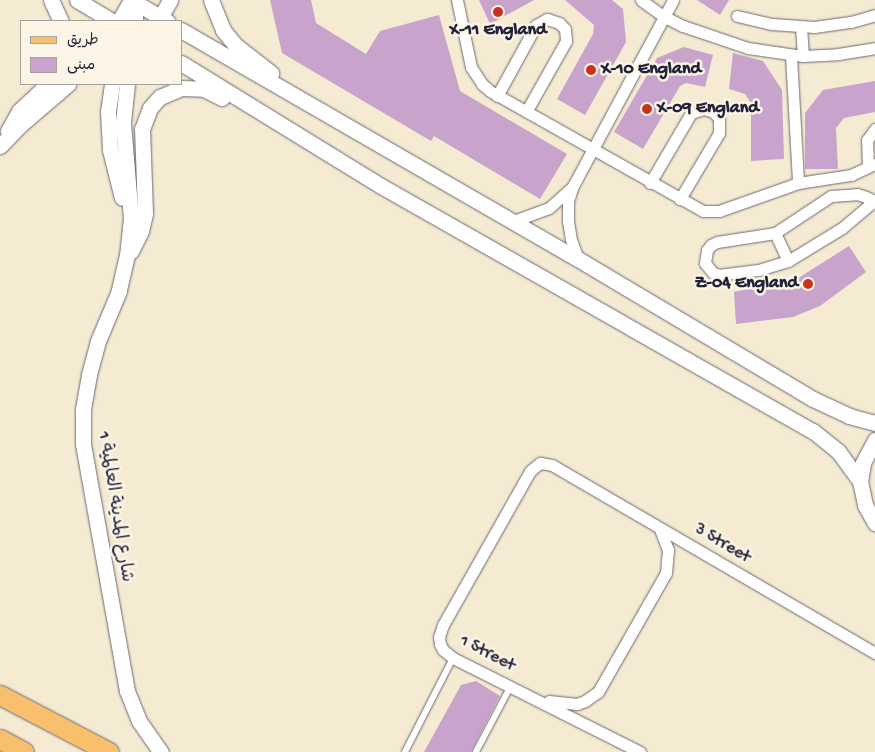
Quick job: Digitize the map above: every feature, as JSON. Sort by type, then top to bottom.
[{"type":"main road","points":[[0,695],[109,752]]},
{"type":"main road","points":[[0,739],[24,752]]},
{"type":"street","points":[[51,0],[61,20]]},
{"type":"street","points":[[77,0],[110,20]]},
{"type":"street","points":[[131,0],[162,20],[170,0]]},
{"type":"street","points":[[120,20],[131,0]]},
{"type":"street","points":[[131,0],[135,11],[135,20]]},
{"type":"street","points":[[211,0],[223,30],[235,45],[317,110]]},
{"type":"street","points":[[457,0],[471,67],[482,84],[497,96],[703,211],[714,212],[798,183],[851,175],[872,165],[867,140],[875,129]]},
{"type":"street","points":[[641,0],[663,16],[726,43],[791,56],[838,54],[875,48]]},
{"type":"street","points":[[578,259],[571,240],[568,221],[568,200],[573,186],[673,0]]},
{"type":"street","points":[[737,16],[772,24],[801,27],[833,25],[875,15]]},
{"type":"street","points":[[497,96],[536,25],[547,19],[559,23],[565,29],[566,40],[526,112]]},
{"type":"street","points":[[801,27],[803,56]]},
{"type":"street","points":[[182,31],[578,259],[813,399],[850,416],[875,423]]},
{"type":"street","points":[[791,56],[798,183]]},
{"type":"street","points":[[182,64],[389,191],[813,431],[838,451],[860,481]]},
{"type":"street","points":[[3,142],[18,110],[47,85]]},
{"type":"street","points":[[3,142],[67,85]]},
{"type":"street","points":[[112,85],[108,111],[110,150],[120,192],[131,218]]},
{"type":"street","name":"شارع المدينة العالمية 1","points":[[127,85],[123,123],[131,218],[127,256],[119,291],[98,342],[88,375],[83,444],[127,691],[139,721],[162,752]]},
{"type":"street","points":[[127,256],[142,231],[145,213],[142,147],[144,122],[150,108],[160,97],[181,88],[204,89],[244,111],[287,127]]},
{"type":"street","points":[[650,183],[691,113],[703,109],[712,111],[719,118],[719,133],[680,199]]},
{"type":"street","points":[[511,222],[549,208],[560,200],[573,186]]},
{"type":"street","points":[[848,193],[875,201],[830,236],[788,261],[758,270],[720,275],[713,273],[705,263],[707,250],[717,242],[775,233],[831,196],[848,193]]},
{"type":"street","points":[[775,233],[788,261]]},
{"type":"street","points":[[875,440],[863,463],[860,481],[864,505],[875,523]]},
{"type":"street","name":"1 Street","points":[[552,465],[540,463],[530,471],[443,625],[439,637],[440,644],[443,650],[453,658],[640,752]]},
{"type":"street","name":"3 Street","points":[[552,465],[875,653]]},
{"type":"street","points":[[537,699],[577,704],[598,692],[666,574],[668,550],[659,528]]},
{"type":"lane","points":[[405,752],[453,658]]},
{"type":"lane","points":[[476,752],[511,686]]},
{"type":"building","points":[[270,0],[311,0],[316,23],[366,54],[380,31],[439,15],[460,91],[567,154],[540,199],[434,136],[431,141],[282,53]]},
{"type":"building","name":"X-11 England","points":[[479,0],[534,0],[490,24]]},
{"type":"building","name":"X-10 England","points":[[565,0],[612,0],[623,9],[626,42],[585,115],[557,99],[593,34],[594,25]]},
{"type":"building","points":[[697,0],[729,0],[720,15]]},
{"type":"building","name":"X-09 England","points":[[684,47],[713,55],[705,87],[686,83],[680,86],[643,149],[614,132],[657,58]]},
{"type":"building","points":[[733,53],[763,61],[782,90],[784,159],[751,161],[751,103],[745,94],[729,89]]},
{"type":"building","points":[[875,81],[875,112],[844,118],[836,128],[838,169],[805,169],[805,113],[823,90]]},
{"type":"building","name":"Z-04 England","points":[[849,246],[866,272],[820,306],[793,317],[736,324],[734,292],[800,277]]},
{"type":"building","points":[[476,681],[500,696],[471,752],[424,752],[461,685]]},
{"type":"place","name":"X-11 England","points":[[498,12]]},
{"type":"place","name":"X-10 England","points":[[591,70]]},
{"type":"place","name":"X-09 England","points":[[647,109]]},
{"type":"place","name":"Z-04 England","points":[[808,284]]}]
